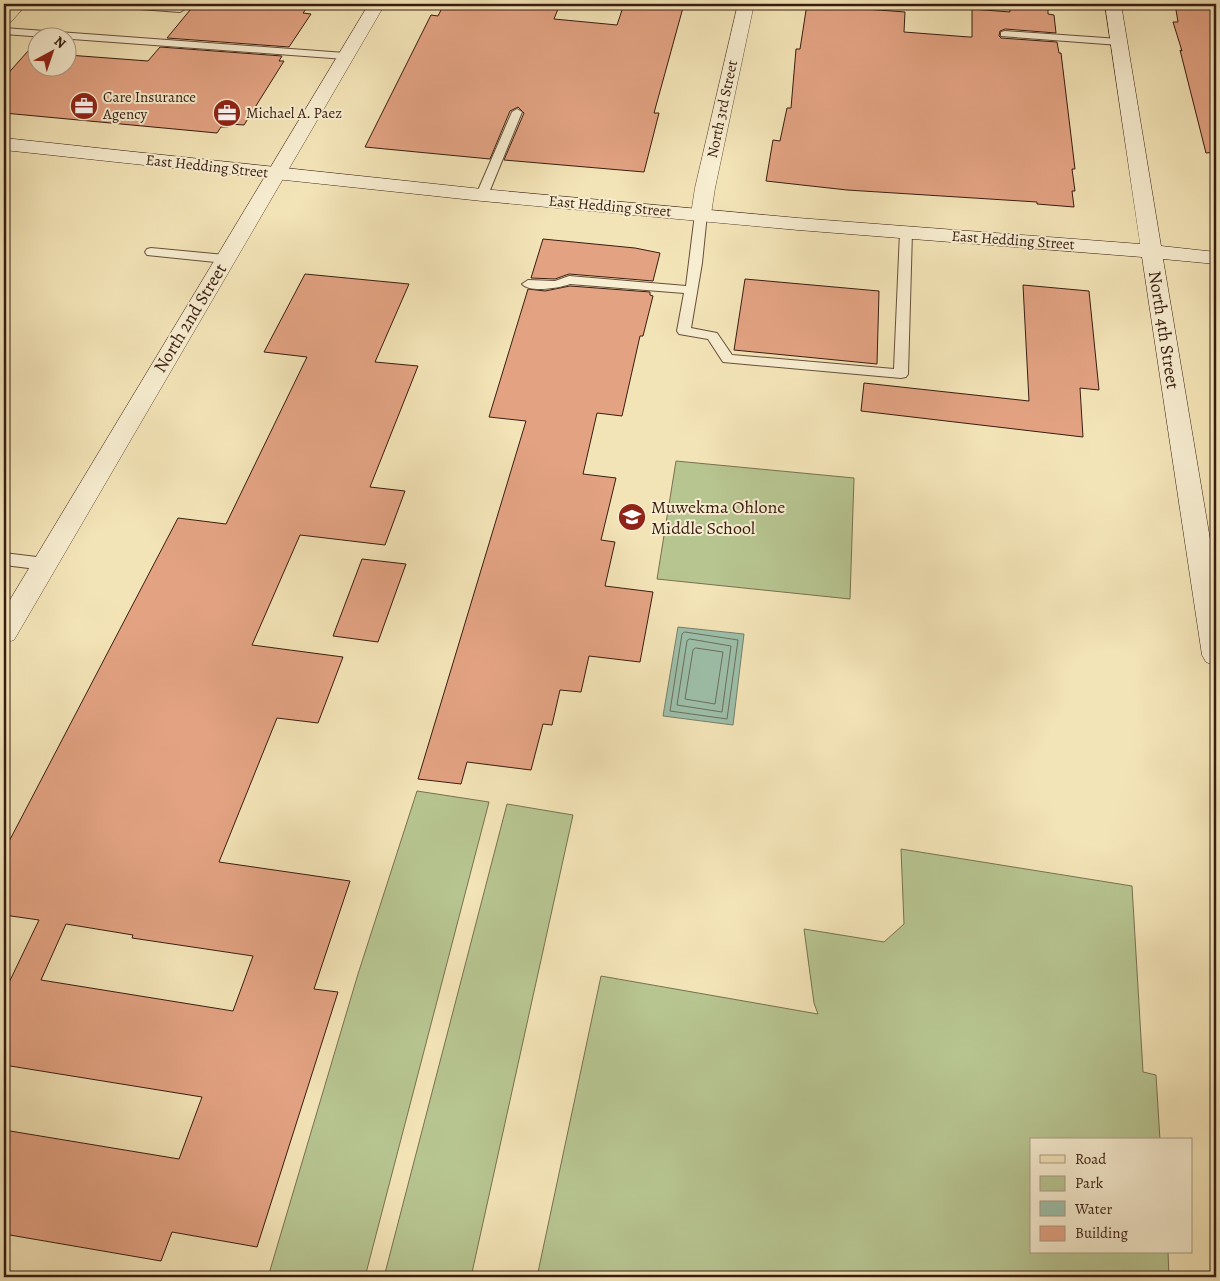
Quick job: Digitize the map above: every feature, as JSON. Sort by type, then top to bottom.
[{"type":"main road","points":[[4,19],[19,4]]},
{"type":"main road","name":"North 2nd Street","points":[[4,633],[377,4]]},
{"type":"main road","name":"North 3rd Street","points":[[701,214],[705,188],[746,4]]},
{"type":"main road","name":"North 4th Street","points":[[1113,4],[1216,655]]},
{"type":"main road","name":"East Hedding Street","points":[[4,144],[482,195],[1216,258]]},
{"type":"lane","points":[[112,4],[180,9]]},
{"type":"lane","points":[[4,31],[345,56]]},
{"type":"lane","points":[[1005,34],[1119,42]]},
{"type":"lane","points":[[482,195],[517,112]]},
{"type":"lane","points":[[701,214],[700,238],[684,331],[712,336],[728,359],[901,374],[906,232]]},
{"type":"lane","points":[[151,252],[225,259]]},
{"type":"lane","points":[[528,284],[556,285],[569,280],[691,290]]},
{"type":"lane","points":[[4,559],[44,564]]},
{"type":"green space","points":[[676,461],[854,478],[850,599],[657,579]]},
{"type":"green space","points":[[417,791],[489,802],[365,1277],[268,1277],[358,974]]},
{"type":"green space","points":[[507,804],[573,815],[471,1277],[384,1277]]},
{"type":"green space","points":[[901,849],[1132,886],[1143,1072],[1156,1075],[1160,1138],[1030,1138],[1030,1254],[1168,1254],[1169,1277],[537,1277],[601,976],[818,1014],[814,1003],[804,929],[884,942],[904,924]]},
{"type":"water","points":[[678,627],[744,634],[733,725],[663,716]]},
{"type":"building","points":[[195,4],[310,4],[303,13],[311,14],[289,47],[167,38]]},
{"type":"building","points":[[444,4],[560,4],[554,19],[617,25],[623,7],[633,7],[634,4],[684,4],[654,113],[659,113],[644,172],[504,160],[524,113],[518,107],[510,111],[490,159],[365,147],[431,15],[438,16]]},
{"type":"building","points":[[807,4],[852,4],[852,8],[905,12],[904,32],[972,37],[972,9],[1010,12],[1009,4],[1048,4],[1048,14],[1054,15],[1056,33],[1005,29],[1000,31],[999,36],[1001,38],[1057,42],[1059,53],[1061,53],[1075,169],[1072,169],[1075,191],[1072,191],[1074,207],[1037,204],[1037,202],[847,190],[766,181],[773,140],[780,141],[787,108],[791,108],[796,49],[800,49]]},
{"type":"building","points":[[1175,4],[1205,4],[1206,9],[1216,10],[1216,152],[1206,153],[1180,50],[1182,51],[1173,22],[1178,22]]},
{"type":"building","points":[[160,47],[282,56],[279,61],[284,61],[244,125],[230,124],[228,127],[221,127],[217,133],[4,113],[4,78],[28,51],[28,78],[78,78],[78,56],[148,61]]},
{"type":"building","points":[[543,239],[635,248],[660,253],[653,281],[569,274],[555,279],[531,278]]},
{"type":"building","points":[[305,274],[409,284],[375,362],[418,366],[370,487],[405,491],[385,545],[300,535],[252,645],[343,657],[318,723],[277,718],[219,862],[350,881],[314,989],[338,992],[257,1247],[172,1232],[161,1261],[4,1234],[4,1130],[179,1159],[202,1097],[4,1065],[4,993],[39,920],[4,915],[4,851],[178,518],[226,524],[307,357],[264,352]],"holes":[[[66,924],[133,935],[132,938],[253,956],[233,1011],[41,980]]]},
{"type":"building","points":[[745,279],[879,291],[877,364],[734,350]]},
{"type":"building","points":[[1023,285],[1089,291],[1099,390],[1080,388],[1083,437],[861,411],[864,383],[1029,401]]},
{"type":"building","points":[[570,286],[650,292],[650,295],[653,296],[643,336],[640,336],[622,416],[597,413],[583,474],[616,478],[601,540],[615,542],[605,586],[653,592],[640,662],[589,656],[581,692],[560,690],[552,725],[543,724],[531,770],[467,762],[461,784],[418,779],[526,421],[489,417],[528,289],[545,291]]},
{"type":"building","points":[[362,559],[406,564],[378,642],[333,636]]},
{"type":"place","name":"Care Insurance Agency","points":[[84,106]]},
{"type":"place","name":"Michael A. Paez","points":[[227,113]]},
{"type":"place","name":"Muwekma Ohlone Middle School","points":[[632,517]]}]
